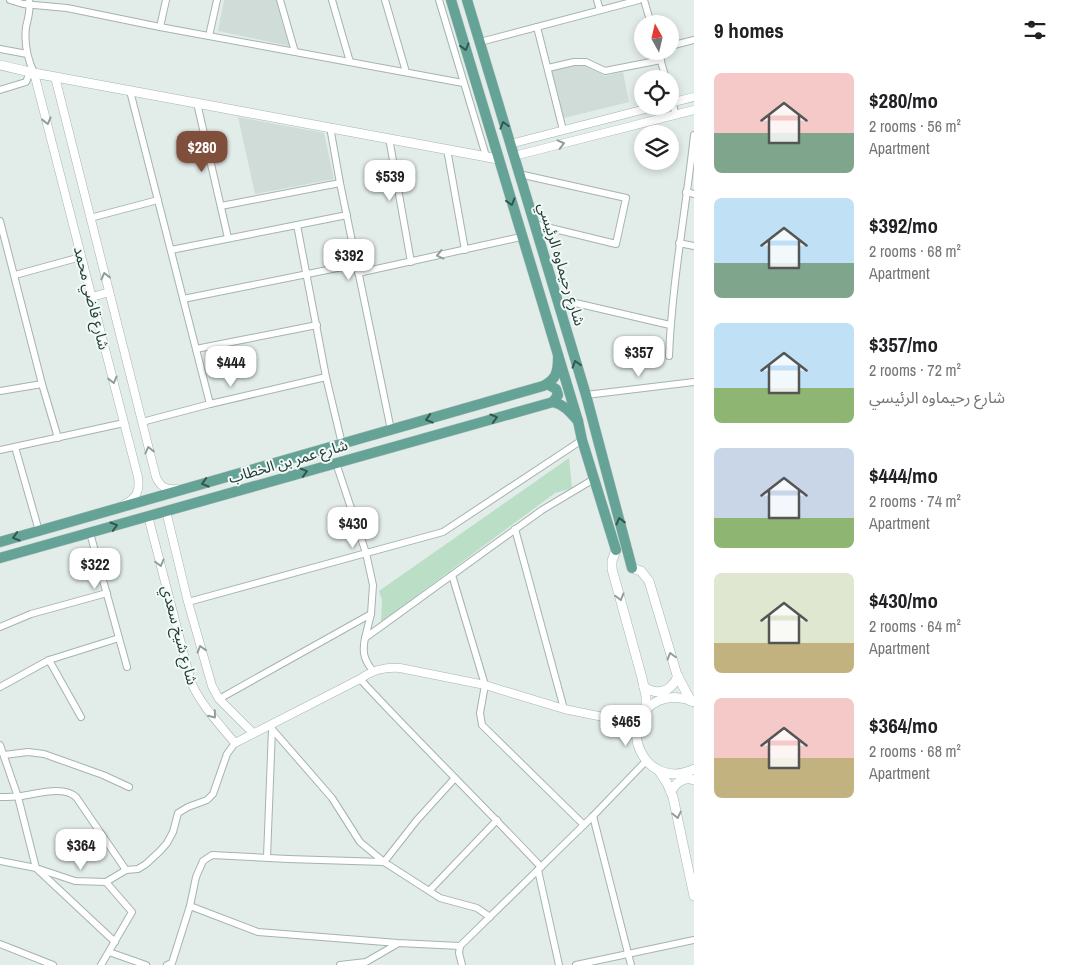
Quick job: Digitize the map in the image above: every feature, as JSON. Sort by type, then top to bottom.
[{"type":"main road","name":"شارع رحيماوه الرئيسي","points":[[451,0],[616,550],[612,561],[613,573],[644,687],[646,711]]},
{"type":"main road","name":"شارع رحيماوه الرئيسي","points":[[467,0],[586,395],[632,568],[641,571],[649,581],[678,676],[692,702]]},
{"type":"main road","points":[[0,65],[32,73],[498,159]]},
{"type":"main road","points":[[523,241],[529,251],[533,252],[540,242]]},
{"type":"main road","points":[[531,268],[534,259],[537,258],[546,263]]},
{"type":"main road","points":[[558,358],[557,372],[551,382],[547,384],[556,389],[558,395],[553,402],[568,409],[578,421]]},
{"type":"main road","name":"شارع عمر بن الخطاب","points":[[0,542],[547,384]]},
{"type":"main road","name":"شارع عمر بن الخطاب","points":[[0,558],[553,402]]},
{"type":"main road","points":[[460,410],[466,426]]},
{"type":"main road","points":[[280,462],[284,477]]},
{"type":"main road","points":[[644,687],[650,691],[664,691],[675,683],[678,676]]},
{"type":"main road","points":[[692,702],[672,697],[662,699],[653,704],[638,724],[636,740],[641,754],[646,761],[659,770],[666,773],[679,774],[694,769]]},
{"type":"main road","points":[[659,770],[671,792],[694,896]]},
{"type":"main road","points":[[671,792],[676,784],[682,780],[691,778],[694,780]]},
{"type":"street","points":[[10,0],[67,8],[463,83]]},
{"type":"street","points":[[67,8],[72,0]]},
{"type":"street","points":[[160,27],[166,0]]},
{"type":"street","points":[[209,36],[217,0]]},
{"type":"street","points":[[280,0],[294,52]]},
{"type":"street","points":[[332,0],[350,62]]},
{"type":"street","points":[[385,0],[406,72]]},
{"type":"street","points":[[439,0],[486,156]]},
{"type":"street","points":[[597,0],[600,10]]},
{"type":"street","points":[[480,42],[639,0]]},
{"type":"street","points":[[644,0],[648,15]]},
{"type":"street","points":[[0,90],[26,82],[32,73],[26,54],[25,40],[30,2]]},
{"type":"street","points":[[537,27],[564,130]]},
{"type":"street","points":[[679,44],[694,40]]},
{"type":"street","points":[[0,49],[26,54]]},
{"type":"street","points":[[548,68],[574,62],[586,62],[605,71],[661,60],[664,70]]},
{"type":"street","name":"شارع قاضي محمد","points":[[32,73],[82,257],[138,477],[138,493],[132,500],[112,510]]},
{"type":"street","name":"شارع قاضي محمد","points":[[55,77],[156,477],[160,486],[172,489],[188,488]]},
{"type":"street","points":[[130,91],[210,404]]},
{"type":"street","points":[[679,99],[694,97]]},
{"type":"street","points":[[196,103],[228,238]]},
{"type":"street","points":[[679,114],[694,110]]},
{"type":"street","points":[[510,144],[634,112]]},
{"type":"street","points":[[514,156],[676,115]]},
{"type":"street","points":[[330,128],[391,430]]},
{"type":"street","points":[[669,356],[670,325],[679,243],[694,135]]},
{"type":"street","points":[[389,138],[411,262]]},
{"type":"street","points":[[521,140],[522,147],[526,153]]},
{"type":"street","points":[[447,149],[465,250]]},
{"type":"street","points":[[519,174],[626,198],[616,244],[534,224]]},
{"type":"street","points":[[221,206],[340,183]]},
{"type":"street","points":[[686,192],[694,194]]},
{"type":"street","points":[[90,218],[158,200]]},
{"type":"street","points":[[170,250],[347,215]]},
{"type":"street","points":[[0,221],[42,384],[58,438]]},
{"type":"street","points":[[297,225],[326,377],[342,444]]},
{"type":"street","points":[[358,273],[465,250],[523,241]]},
{"type":"street","points":[[679,243],[694,246]]},
{"type":"street","points":[[15,275],[82,257]]},
{"type":"street","points":[[183,299],[356,264]]},
{"type":"street","points":[[92,297],[109,292]]},
{"type":"street","points":[[558,304],[567,301],[670,325]]},
{"type":"street","points":[[196,349],[317,325]]},
{"type":"street","points":[[142,422],[326,377]]},
{"type":"street","points":[[586,395],[694,382]]},
{"type":"street","points":[[0,391],[42,384]]},
{"type":"street","points":[[0,450],[124,423]]},
{"type":"street","points":[[188,602],[443,532],[582,440]]},
{"type":"street","points":[[15,447],[39,531]]},
{"type":"street","points":[[336,462],[366,553],[373,585],[371,614],[362,650],[365,661],[373,671]]},
{"type":"street","points":[[365,638],[556,500],[594,479]]},
{"type":"street","name":"شارع شيخ سعدي","points":[[166,511],[188,602],[212,686],[219,698],[253,733]]},
{"type":"street","name":"شارع شيخ سعدي","points":[[148,516],[191,682],[205,706],[235,743]]},
{"type":"street","points":[[515,529],[564,709]]},
{"type":"street","points":[[90,533],[127,667]]},
{"type":"street","points":[[452,575],[485,685],[480,713],[482,725],[584,825]]},
{"type":"street","points":[[0,627],[31,614],[106,593]]},
{"type":"street","points":[[219,698],[371,614]]},
{"type":"street","points":[[0,678],[2,686],[49,660],[119,638]]},
{"type":"street","points":[[49,660],[81,717]]},
{"type":"street","points":[[0,861],[36,868],[75,881],[106,882],[126,870],[138,869],[160,851],[173,832],[178,813],[182,809],[207,800],[213,794],[227,754],[235,743],[253,733],[272,726],[373,671],[386,667],[400,668],[485,685],[564,709],[638,724]]},
{"type":"street","points":[[360,679],[408,732],[497,820],[539,868],[559,965]]},
{"type":"street","points":[[267,857],[272,726]]},
{"type":"street","points":[[272,726],[332,798],[360,842],[384,862],[440,898],[476,908],[490,917]]},
{"type":"street","points":[[0,745],[18,797],[36,868],[115,942]]},
{"type":"street","points":[[4,755],[28,752],[44,754],[103,775],[129,787]]},
{"type":"street","points":[[462,965],[459,953],[460,946],[584,825],[646,761]]},
{"type":"street","points":[[384,862],[417,820],[455,778]]},
{"type":"street","points":[[0,797],[18,797],[52,791],[72,793],[126,870]]},
{"type":"street","points":[[592,816],[631,965]]},
{"type":"street","points":[[430,890],[497,820]]},
{"type":"street","points":[[167,965],[172,963],[190,906],[199,869],[203,861],[212,854],[384,862]]},
{"type":"street","points":[[101,965],[132,912],[106,882]]},
{"type":"street","points":[[190,906],[258,932],[460,946]]},
{"type":"street","points":[[576,965],[694,940]]},
{"type":"street","points":[[340,965],[366,962],[398,943]]},
{"type":"street","points":[[0,944],[53,965]]},
{"type":"street","points":[[108,952],[146,965]]},
{"type":"shaded area","points":[[224,0],[276,0],[289,46],[218,31]]},
{"type":"shaded area","points":[[575,64],[584,65],[605,76],[623,72],[629,102],[564,118],[551,70]]},
{"type":"shaded area","points":[[238,117],[324,133],[334,179],[255,194]]},
{"type":"green space","points":[[569,458],[572,488],[555,493],[381,622],[382,600],[379,591]]}]
